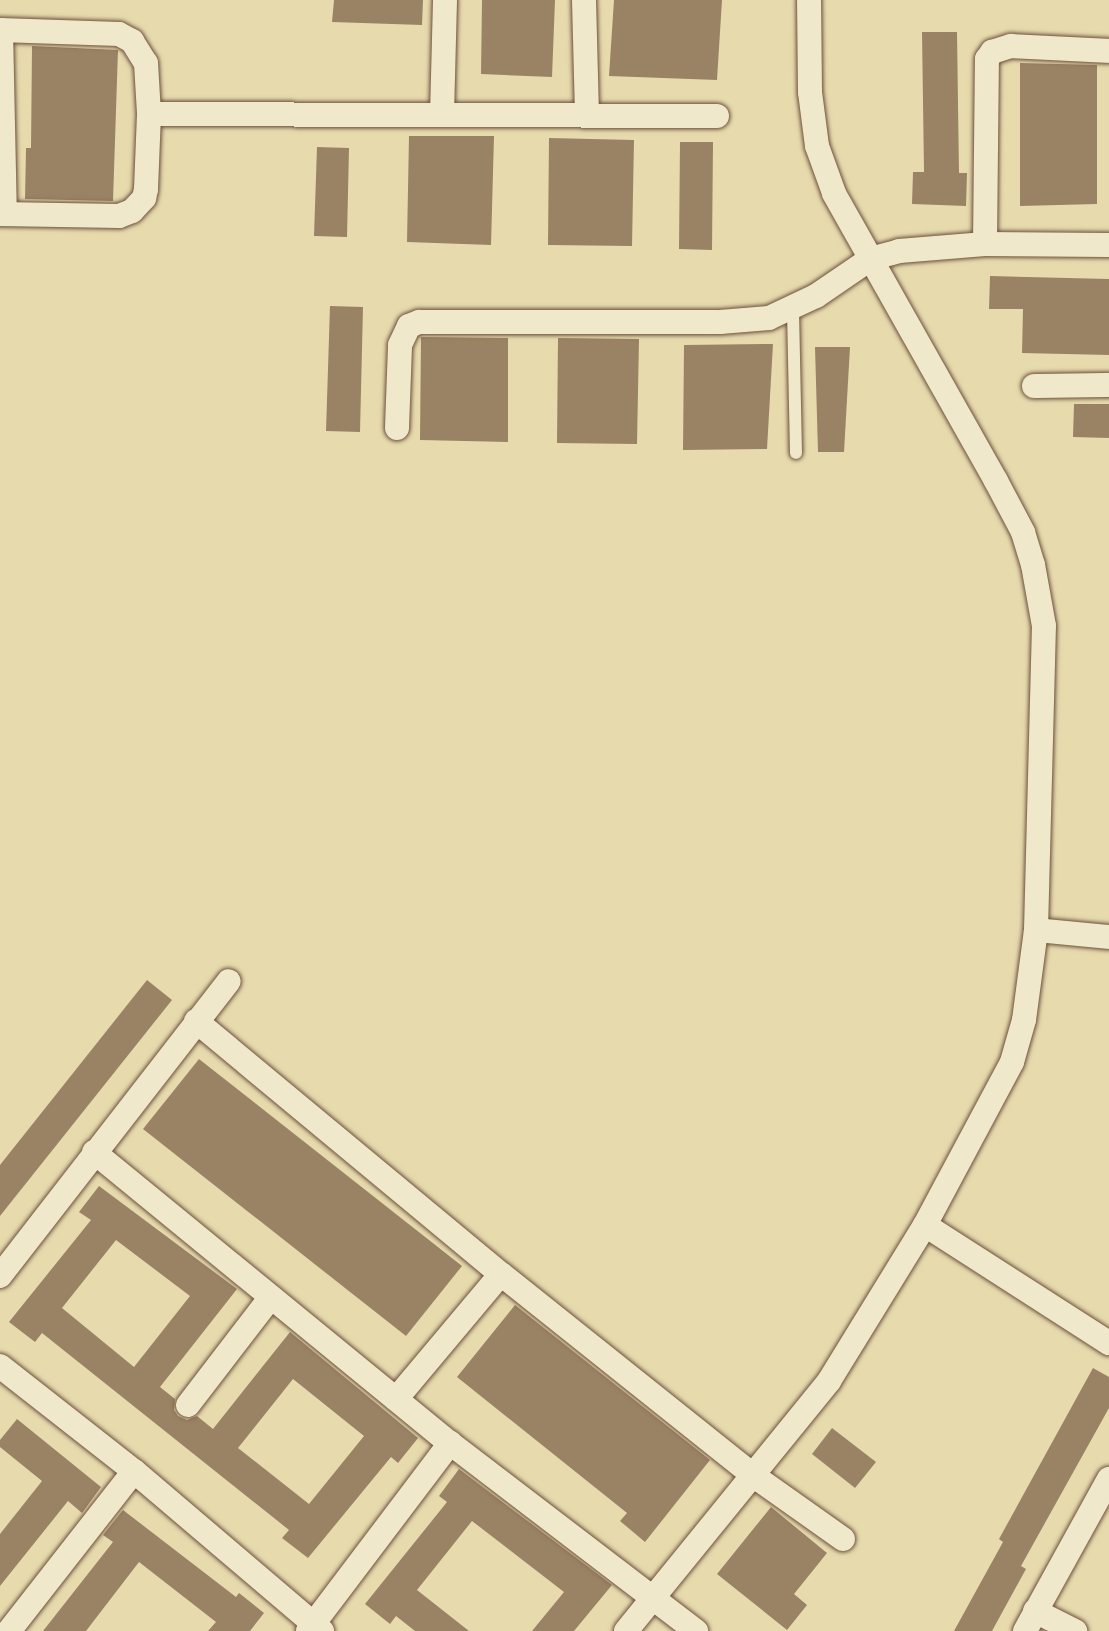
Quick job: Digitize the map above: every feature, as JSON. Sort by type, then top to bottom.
[{"type":"street","points":[[442,115],[445,0]]},
{"type":"street","points":[[584,0],[587,115]]},
{"type":"street","points":[[626,1631],[829,1381],[925,1225],[1012,1062],[1024,1020],[1036,930],[1044,626],[1033,565],[1023,532],[996,481],[834,193],[817,146],[810,92],[809,0]]},
{"type":"street","points":[[0,30],[119,34],[132,41],[146,63],[149,114],[146,189],[144,198],[132,211],[119,216],[3,214],[0,30]]},
{"type":"street","points":[[985,244],[987,59],[992,52],[1011,46],[1109,51]]},
{"type":"street","points":[[149,114],[717,116]]},
{"type":"street","points":[[397,428],[400,345],[409,326],[419,322],[720,322],[769,318],[793,310],[870,259],[899,251],[985,244],[1109,245]]},
{"type":"street","points":[[1034,386],[1109,385]]},
{"type":"street","points":[[1036,930],[1109,937]]},
{"type":"street","points":[[0,1276],[229,981]]},
{"type":"street","points":[[196,1021],[501,1274],[754,1476],[843,1539]]},
{"type":"street","points":[[94,1152],[450,1443],[651,1600],[696,1631]]},
{"type":"street","points":[[925,1225],[1109,1343]]},
{"type":"street","points":[[396,1399],[501,1274]]},
{"type":"street","points":[[188,1405],[271,1297]]},
{"type":"street","points":[[0,1366],[134,1471],[314,1629],[450,1443]]},
{"type":"street","points":[[9,1631],[134,1471]]},
{"type":"street","points":[[1075,1631],[1030,1621],[1109,1479]]},
{"type":"lane","points":[[793,310],[796,453]]},
{"type":"building","points":[[334,0],[423,0],[422,25],[332,22]]},
{"type":"building","points":[[482,0],[555,0],[552,77],[481,74]]},
{"type":"building","points":[[614,0],[722,0],[717,80],[609,76]]},
{"type":"building","points":[[922,32],[957,32],[959,173],[967,173],[966,206],[912,204],[913,172],[924,172]]},
{"type":"building","points":[[32,46],[118,50],[113,201],[25,199],[26,148],[31,148]]},
{"type":"building","points":[[1020,63],[1097,65],[1097,204],[1020,206]]},
{"type":"building","points":[[409,136],[494,136],[491,245],[407,242]]},
{"type":"building","points":[[549,138],[634,140],[632,246],[548,245]]},
{"type":"building","points":[[680,142],[713,142],[712,250],[679,249]]},
{"type":"building","points":[[317,147],[349,148],[347,237],[314,236]]},
{"type":"building","points":[[990,276],[1109,279],[1109,355],[1022,353],[1023,309],[989,309]]},
{"type":"building","points":[[330,306],[363,307],[360,432],[326,431]]},
{"type":"building","points":[[421,337],[508,338],[508,442],[420,440]]},
{"type":"building","points":[[558,338],[639,339],[637,444],[557,443]]},
{"type":"building","points":[[773,344],[767,449],[683,450],[684,345]]},
{"type":"building","points":[[815,347],[850,347],[844,452],[818,452]]},
{"type":"building","points":[[1074,404],[1109,404],[1109,438],[1073,437]]},
{"type":"building","points":[[147,980],[172,1000],[0,1216],[0,1165]]},
{"type":"building","points":[[199,1059],[462,1266],[406,1336],[143,1129]]},
{"type":"building","points":[[99,1186],[237,1289],[160,1387],[175,1399],[174,1410],[178,1416],[187,1420],[197,1416],[213,1429],[290,1332],[418,1438],[398,1463],[391,1457],[308,1558],[282,1538],[289,1530],[42,1333],[35,1342],[9,1322],[91,1220],[79,1212]],"holes":[[[116,1240],[190,1296],[134,1367],[62,1308]],[[293,1379],[364,1436],[309,1504],[238,1448]]]},
{"type":"building","points":[[515,1305],[710,1460],[645,1542],[620,1521],[627,1513],[457,1377]]},
{"type":"building","points":[[1093,1368],[1109,1377],[1109,1408],[1021,1566],[1026,1569],[992,1631],[954,1631],[1003,1542],[999,1539]]},
{"type":"building","points":[[17,1419],[101,1487],[82,1513],[68,1501],[0,1586],[0,1534],[42,1481],[0,1447],[0,1440]]},
{"type":"building","points":[[832,1428],[876,1462],[855,1488],[812,1454]]},
{"type":"building","points":[[459,1469],[612,1585],[574,1631],[532,1631],[564,1592],[472,1521],[417,1590],[469,1631],[415,1631],[396,1616],[390,1624],[365,1604],[447,1502],[439,1496]]},
{"type":"building","points":[[771,1507],[827,1553],[794,1594],[807,1605],[787,1630],[717,1574]]},
{"type":"building","points":[[123,1510],[236,1597],[239,1593],[264,1613],[250,1631],[208,1631],[216,1622],[139,1562],[86,1631],[43,1631],[113,1542],[103,1535]]}]
